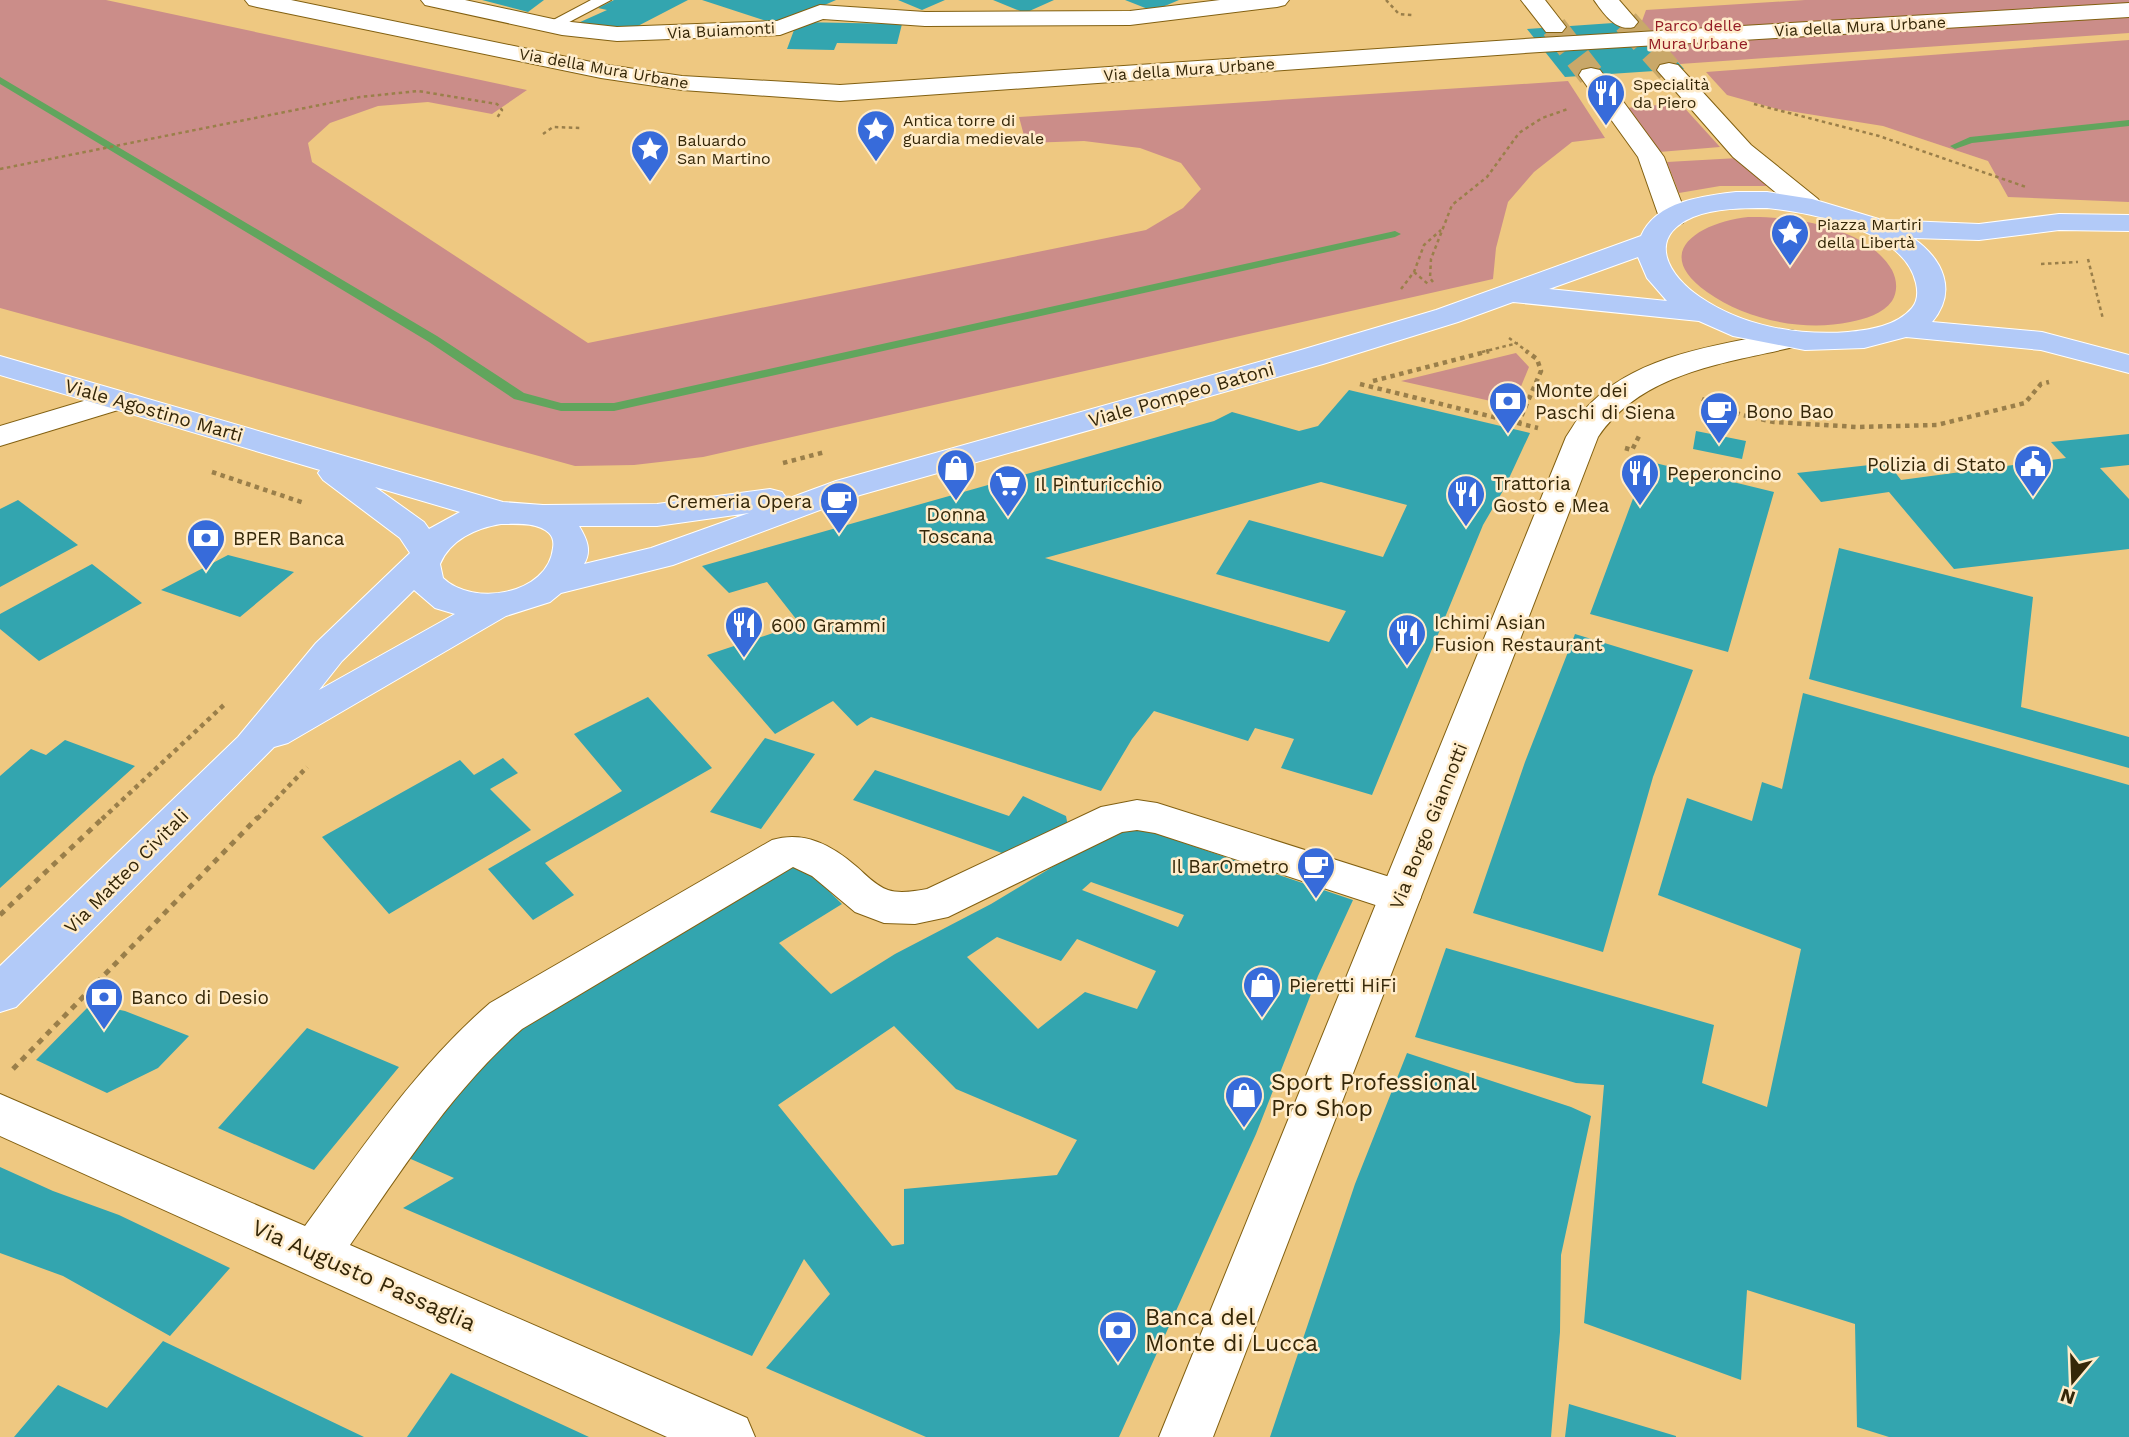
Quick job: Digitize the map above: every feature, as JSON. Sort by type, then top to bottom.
[{"type":"main road","points":[[1731,200],[1767,200],[1808,205],[1844,214],[1875,228],[1910,250],[1922,263],[1931,282],[1929,305],[1920,317],[1902,328],[1854,341],[1791,339],[1746,329],[1706,313],[1683,299],[1663,281],[1653,262],[1652,242],[1660,228],[1693,208],[1731,200]]},
{"type":"main road","points":[[1875,228],[1979,232],[2059,222],[2129,223]]},
{"type":"main road","name":"Viale Pompeo Batoni","points":[[554,583],[661,557],[848,488],[1299,361],[1511,295],[1652,242]]},
{"type":"main road","name":"Viale Pompeo Batoni","points":[[1511,295],[1706,313]]},
{"type":"main road","points":[[1902,328],[2042,341],[2129,364]]},
{"type":"main road","name":"Viale Agostino Marti","points":[[0,365],[501,513]]},
{"type":"main road","name":"Viale Agostino Marti","points":[[307,454],[404,523],[412,530],[426,556]]},
{"type":"main road","name":"Viale Pompeo Batoni","points":[[543,516],[657,515],[848,488]]},
{"type":"main road","points":[[523,512],[543,516],[566,530],[573,552],[568,567],[554,583],[527,597],[498,605],[464,605],[443,598],[430,588],[423,577],[426,556],[440,538],[457,526],[501,513],[523,512]]},
{"type":"main road","name":"Via Matteo Civitali","points":[[0,994],[252,747],[329,652],[426,556]]},
{"type":"main road","name":"Via Matteo Civitali","points":[[252,747],[498,605]]},
{"type":"street","name":"Via della Mura Urbane","points":[[257,0],[601,71],[682,83],[840,93],[1540,44],[2129,10]]},
{"type":"street","name":"Via Buiamonti","points":[[433,0],[550,26],[617,34],[780,28],[820,12],[925,19],[1130,18],[1178,13],[1218,4],[1276,0]]},
{"type":"street","points":[[820,12],[847,0]]},
{"type":"street","points":[[925,19],[967,0]]},
{"type":"street","points":[[1104,0],[1130,18]]},
{"type":"street","points":[[1533,0],[1553,27]]},
{"type":"street","points":[[1606,0],[1626,22]]},
{"type":"street","points":[[1669,70],[1742,151],[1808,205]]},
{"type":"street","points":[[1591,75],[1651,157],[1673,218]]},
{"type":"street","name":"Via Borgo Giannotti","points":[[1186,1437],[1582,437],[1604,408],[1625,391],[1671,368],[1692,360],[1791,339]]},
{"type":"street","points":[[0,436],[117,400]]},
{"type":"street","points":[[315,1253],[407,1126],[478,1037],[506,1016],[787,851],[810,854],[820,859],[860,895],[881,905],[904,909],[933,905],[1106,822],[1137,815],[1157,818],[1400,897]]},
{"type":"street","name":"Via Augusto Passaglia","points":[[5,1094],[315,1253],[728,1437]]},
{"type":"lane","points":[[550,26],[603,0]]},
{"type":"path","points":[[0,169],[360,97],[418,91],[497,104],[502,110],[497,118]]},
{"type":"path","points":[[1693,98],[1718,96],[1739,100],[1784,114],[1879,136],[2036,190]]},
{"type":"path","points":[[1435,286],[1430,278],[1431,259],[1452,205],[1487,177],[1519,133],[1542,118],[1567,109]]},
{"type":"path","points":[[542,134],[553,127],[580,128]]},
{"type":"path","points":[[2011,183],[2011,190]]},
{"type":"path","points":[[1401,290],[1414,272],[1424,245],[1441,230]]},
{"type":"path","points":[[2040,264],[2089,261],[2103,320]]},
{"type":"path","points":[[1414,272],[1419,278]]},
{"type":"path","points":[[1508,338],[1518,343],[1537,359],[1541,371],[1518,424],[1361,384],[1518,343]]},
{"type":"path","points":[[1690,399],[1703,400],[1742,415],[1774,422],[1857,427],[1937,425],[2025,402],[2041,384],[2051,381]]},
{"type":"path","points":[[1582,437],[1632,450],[1642,429]]},
{"type":"path","points":[[774,465],[827,451]]},
{"type":"path","points":[[212,472],[315,507]]},
{"type":"path","points":[[0,915],[235,694]]},
{"type":"path","points":[[5,1094],[236,838],[316,760]]},
{"type":"green space","points":[[0,0],[106,0],[527,90],[492,114],[428,102],[378,106],[330,123],[308,143],[312,162],[588,343],[1146,230],[1183,208],[1201,189],[1181,163],[1140,148],[1084,141],[1026,143],[1019,117],[1568,81],[1605,138],[1572,142],[1534,172],[1508,202],[1496,248],[1493,279],[703,457],[634,465],[575,466],[0,308]]},
{"type":"green space","name":"Parco delle Mura Urbane","points":[[1805,0],[2129,0],[2129,33],[1680,64],[1642,21],[1646,10]]},
{"type":"green space","points":[[2129,40],[2129,202],[2008,197],[1988,161],[1883,126],[1777,109],[1727,95],[1706,72]]},
{"type":"green space","points":[[1680,103],[1720,147],[1659,152],[1626,108]]},
{"type":"green space","points":[[1738,158],[1768,186],[1720,186],[1679,193],[1667,162]]},
{"type":"green space","points":[[1748,217],[1807,222],[1828,227],[1865,243],[1880,255],[1892,270],[1896,286],[1892,301],[1879,313],[1832,325],[1776,321],[1722,302],[1690,277],[1682,264],[1682,252],[1688,241],[1700,232],[1714,225]]},
{"type":"green space","points":[[1516,353],[1529,367],[1513,406],[1401,381]]},
{"type":"building","points":[[482,0],[544,0],[528,12]]},
{"type":"building","points":[[614,0],[688,0],[634,28],[578,23],[607,10],[598,8]]},
{"type":"building","points":[[702,0],[836,0],[779,25]]},
{"type":"building","points":[[898,0],[945,0],[922,10]]},
{"type":"building","points":[[993,0],[1054,0],[1025,13]]},
{"type":"building","points":[[1125,0],[1179,0],[1153,11]]},
{"type":"building","points":[[1642,21],[1684,69],[1565,77],[1527,29]]},
{"type":"building","points":[[797,22],[902,24],[897,44],[837,43],[834,50],[787,49]]},
{"type":"building","points":[[1349,390],[1530,433],[1504,489],[1483,525],[1372,795],[1281,768],[1294,739],[1255,728],[1248,741],[1154,711],[1132,739],[1101,791],[871,717],[857,726],[833,701],[775,734],[707,655],[800,624],[767,582],[729,593],[702,566],[1214,421],[1232,412],[1299,431],[1318,426]],"holes":[[[1321,482],[1407,505],[1383,557],[1249,520],[1216,574],[1346,611],[1329,642],[1045,558]]]},
{"type":"building","name":"Bono Bao","points":[[1696,431],[1746,441],[1742,459],[1693,449]]},
{"type":"building","points":[[2129,434],[2129,465],[2100,468],[2129,499],[2129,549],[1954,569],[1889,492],[1821,502],[1797,473],[1888,463],[1901,480],[2066,458],[2051,442]]},
{"type":"building","points":[[1647,461],[1774,492],[1728,652],[1590,614]]},
{"type":"building","points":[[18,500],[78,545],[0,587],[0,509]]},
{"type":"building","points":[[1839,548],[2033,597],[2021,707],[2129,737],[2129,768],[1809,679]]},
{"type":"building","points":[[228,555],[294,572],[240,617],[161,590]]},
{"type":"building","points":[[92,564],[142,603],[39,661],[0,629],[0,614]]},
{"type":"building","points":[[1575,634],[1693,670],[1653,777],[1603,952],[1473,913],[1525,762]]},
{"type":"building","points":[[1803,693],[2129,785],[2129,1437],[1889,1437],[1857,1427],[1855,1324],[1747,1290],[1741,1380],[1584,1323],[1604,1085],[1576,1083],[1415,1037],[1446,948],[1714,1025],[1702,1083],[1767,1107],[1801,949],[1658,895],[1687,798],[1752,821],[1762,782],[1782,789]]},
{"type":"building","points":[[648,697],[712,768],[545,863],[574,895],[533,920],[488,869],[622,791],[574,734]]},
{"type":"building","points":[[765,738],[815,754],[761,829],[710,812]]},
{"type":"building","points":[[65,740],[135,766],[0,888],[0,776],[31,749],[46,755]]},
{"type":"building","points":[[503,758],[518,773],[490,789],[531,830],[389,914],[322,837],[460,760],[474,775]]},
{"type":"building","points":[[875,770],[1009,816],[1023,796],[1066,816],[1069,832],[1019,859],[853,800]]},
{"type":"building","points":[[1125,823],[1353,900],[1318,976],[1256,1134],[1119,1437],[926,1437],[766,1368],[830,1294],[804,1259],[752,1356],[403,1208],[454,1178],[404,1156],[511,1019],[794,857],[842,904],[779,943],[831,994],[895,954],[991,904]],"holes":[[[1091,882],[1184,915],[1178,927],[1082,890]],[[997,937],[1061,961],[1077,939],[1156,971],[1137,1009],[1085,992],[1038,1029],[967,957]],[[894,1026],[956,1089],[1077,1140],[1057,1175],[904,1189],[904,1244],[892,1246],[778,1105]]]},
{"type":"building","points":[[91,1004],[125,1011],[189,1036],[158,1068],[107,1093],[36,1060]]},
{"type":"building","points":[[307,1028],[399,1067],[314,1170],[218,1128]]},
{"type":"building","points":[[1407,1053],[1591,1116],[1561,1255],[1560,1332],[1551,1437],[1270,1437],[1355,1184]]},
{"type":"building","points":[[0,1167],[53,1191],[119,1215],[230,1268],[170,1336],[63,1276],[0,1253]]},
{"type":"building","points":[[163,1341],[364,1437],[14,1437],[58,1385],[107,1408]]},
{"type":"building","points":[[451,1373],[589,1437],[407,1437]]},
{"type":"building","points":[[1569,1404],[1676,1436],[1676,1437],[1565,1437]]},
{"type":"waterway","points":[[0,80],[433,339],[519,396],[561,407],[614,407],[1395,234]]},
{"type":"waterway","points":[[1955,146],[1970,140],[2129,123]]},
{"type":"tunnel","points":[[1626,22],[1669,70]]},
{"type":"tunnel","points":[[1554,27],[1591,75]]},
{"type":"place","name":"Specialità da Piero","points":[[1606,127]]},
{"type":"place","name":"Antica torre di guardia medievale","points":[[876,163]]},
{"type":"place","name":"Baluardo San Martino","points":[[650,183]]},
{"type":"place","name":"Piazza Martiri della Libertà","points":[[1790,267]]},
{"type":"place","name":"Monte dei Paschi di Siena","points":[[1508,435]]},
{"type":"place","name":"Bono Bao","points":[[1719,445]]},
{"type":"place","name":"Polizia di Stato","points":[[2033,498]]},
{"type":"place","name":"Donna Toscana","points":[[956,502]]},
{"type":"place","name":"Peperoncino","points":[[1640,507]]},
{"type":"place","name":"Il Pinturicchio","points":[[1008,518]]},
{"type":"place","name":"Trattoria Gosto e Mea","points":[[1466,528]]},
{"type":"place","name":"Cremeria Opera","points":[[839,535]]},
{"type":"place","name":"BPER Banca","points":[[206,572]]},
{"type":"place","name":"600 Grammi","points":[[744,659]]},
{"type":"place","name":"Ichimi Asian Fusion Restaurant","points":[[1407,667]]},
{"type":"place","name":"Il BarOmetro","points":[[1316,900]]},
{"type":"place","name":"Pieretti HiFi","points":[[1262,1019]]},
{"type":"place","name":"Banco di Desio","points":[[104,1031]]},
{"type":"place","name":"Sport Professional Pro Shop","points":[[1244,1129]]},
{"type":"place","name":"Banca del Monte di Lucca","points":[[1118,1364]]}]
